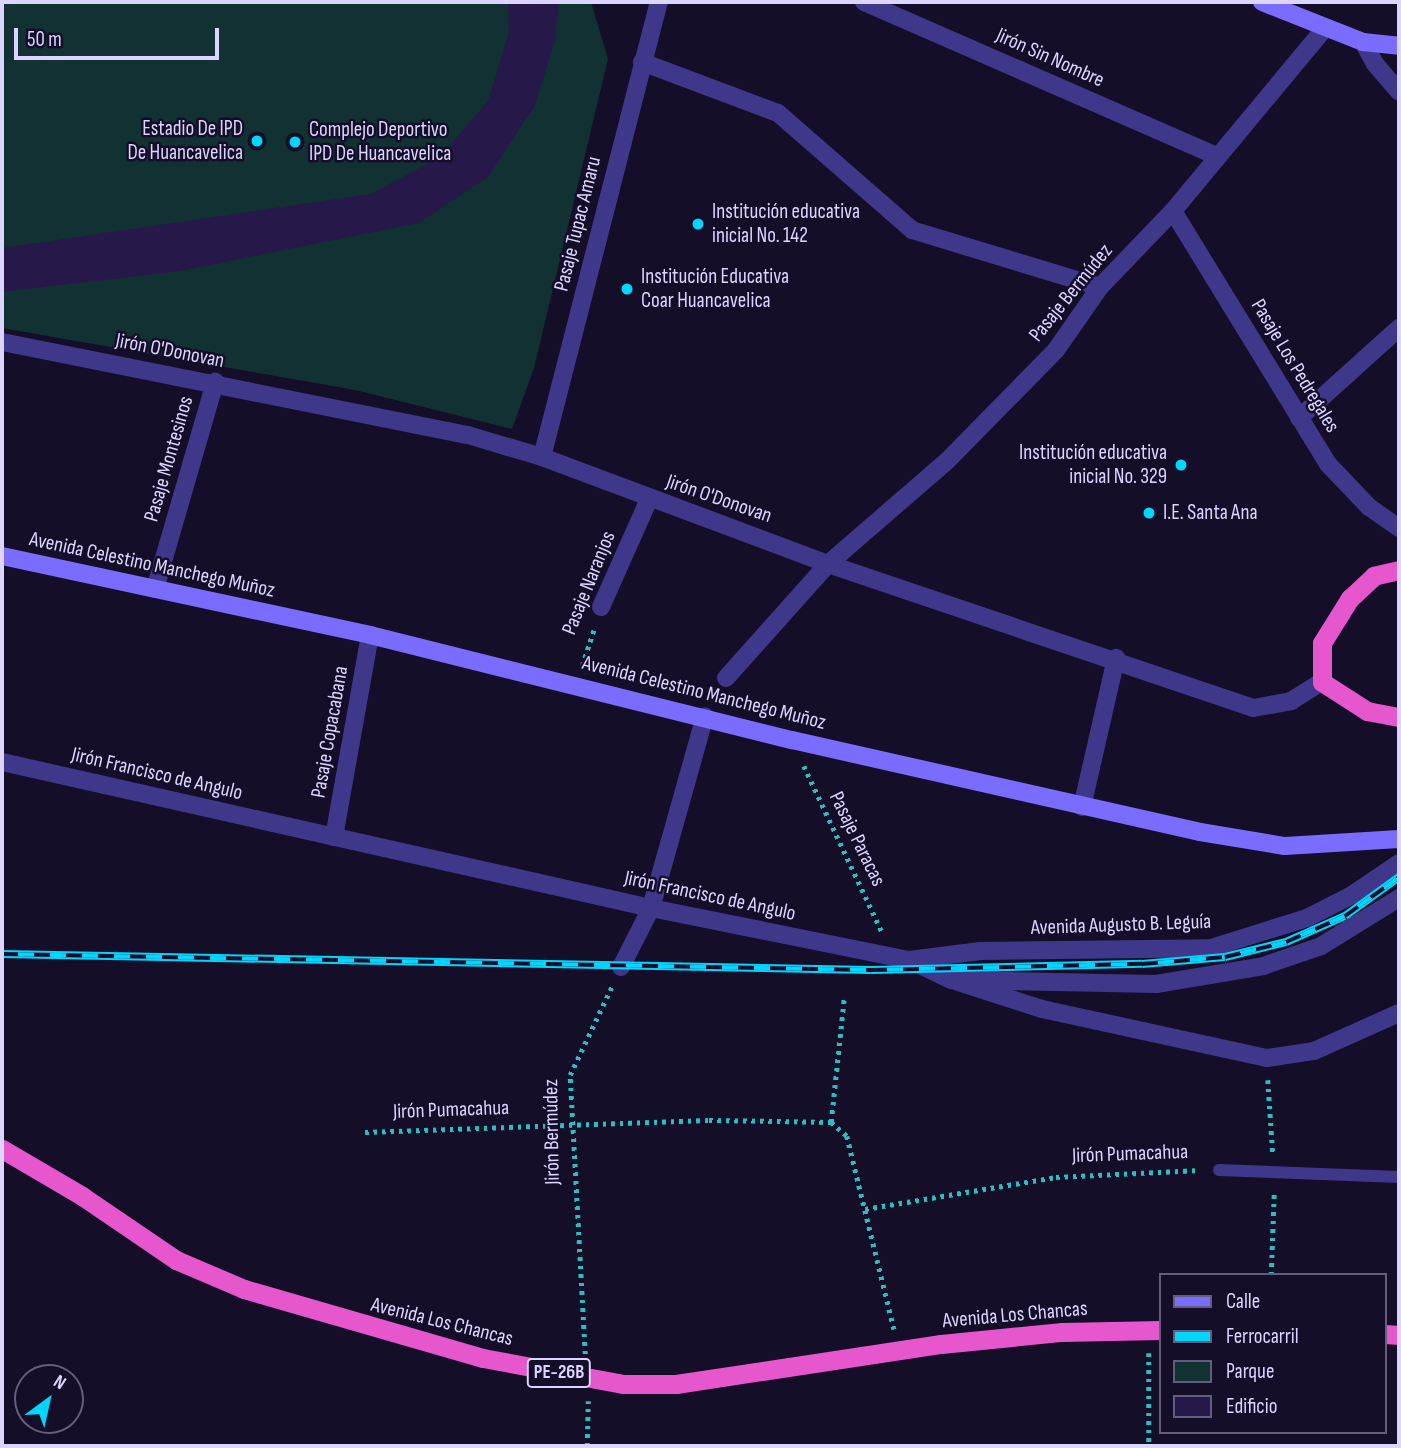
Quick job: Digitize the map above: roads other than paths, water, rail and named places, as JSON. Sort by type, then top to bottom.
[{"type":"highway","points":[[1399,570],[1374,576],[1350,598],[1322,643],[1322,682],[1367,711],[1399,717]]},
{"type":"highway","name":"Avenida Los Chancas","points":[[2,1149],[82,1196],[176,1260],[244,1289],[483,1358],[588,1378],[676,1384],[1062,1332],[1155,1330]]},
{"type":"main road","points":[[1262,2],[1363,42],[1399,46]]},
{"type":"main road","name":"Avenida Celestino Manchego Muñoz","points":[[2,556],[370,635],[705,716],[792,740],[1082,807],[1285,846],[1399,839]]},
{"type":"street","name":"Pasaje Tupac Amaru","points":[[542,457],[659,2]]},
{"type":"street","name":"Jirón Sin Nombre","points":[[864,2],[1218,156]]},
{"type":"street","name":"Pasaje Bermúdez","points":[[828,564],[947,461],[1038,369],[1100,287],[1173,211],[1325,28]]},
{"type":"street","points":[[1363,42],[1375,64],[1399,92]]},
{"type":"street","points":[[642,62],[778,113],[912,230],[1100,287]]},
{"type":"street","name":"Pasaje Los Pedregales","points":[[1173,211],[1328,464],[1369,507],[1399,528]]},
{"type":"street","points":[[1299,418],[1399,328]]},
{"type":"street","name":"Jirón O'Donovan","points":[[2,342],[215,382],[468,435],[542,457],[828,564],[1116,658],[1253,708],[1291,701],[1322,682]]},
{"type":"street","name":"Pasaje Montesinos","points":[[155,589],[215,382]]},
{"type":"street","name":"Pasaje Naranjos","points":[[601,607],[649,499]]},
{"type":"street","points":[[726,678],[828,564]]},
{"type":"street","name":"Pasaje Copacabana","points":[[334,837],[370,635]]},
{"type":"street","points":[[1082,807],[1116,658]]},
{"type":"street","points":[[621,967],[651,908],[705,716]]},
{"type":"street","name":"Jirón Francisco de Angulo","points":[[2,762],[651,908],[908,960],[951,980],[1042,1009],[1267,1058],[1314,1051],[1399,1013]]},
{"type":"street","name":"Avenida Augusto B. Leguía","points":[[908,960],[981,951],[1211,948],[1307,918],[1352,895],[1399,863]]},
{"type":"street","points":[[951,980],[1156,984],[1263,966],[1321,946],[1399,898]]},
{"type":"lane","name":"Jirón Pumacahua","points":[[1219,1170],[1399,1177]]},
{"type":"railway","points":[[2,954],[871,970],[1142,964],[1225,957],[1286,942],[1345,916],[1399,877]]},
{"type":"place","name":"Estadio De IPD De Huancavelica","points":[[257,141]]},
{"type":"place","name":"Complejo Deportivo IPD De Huancavelica","points":[[295,142]]},
{"type":"place","name":"Institución educativa inicial No. 142","points":[[698,224]]},
{"type":"place","name":"Institución Educativa Coar Huancavelica","points":[[627,289]]},
{"type":"place","name":"Institución educativa inicial No. 329","points":[[1181,465]]},
{"type":"place","name":"I.E. Santa Ana","points":[[1149,513]]}]
